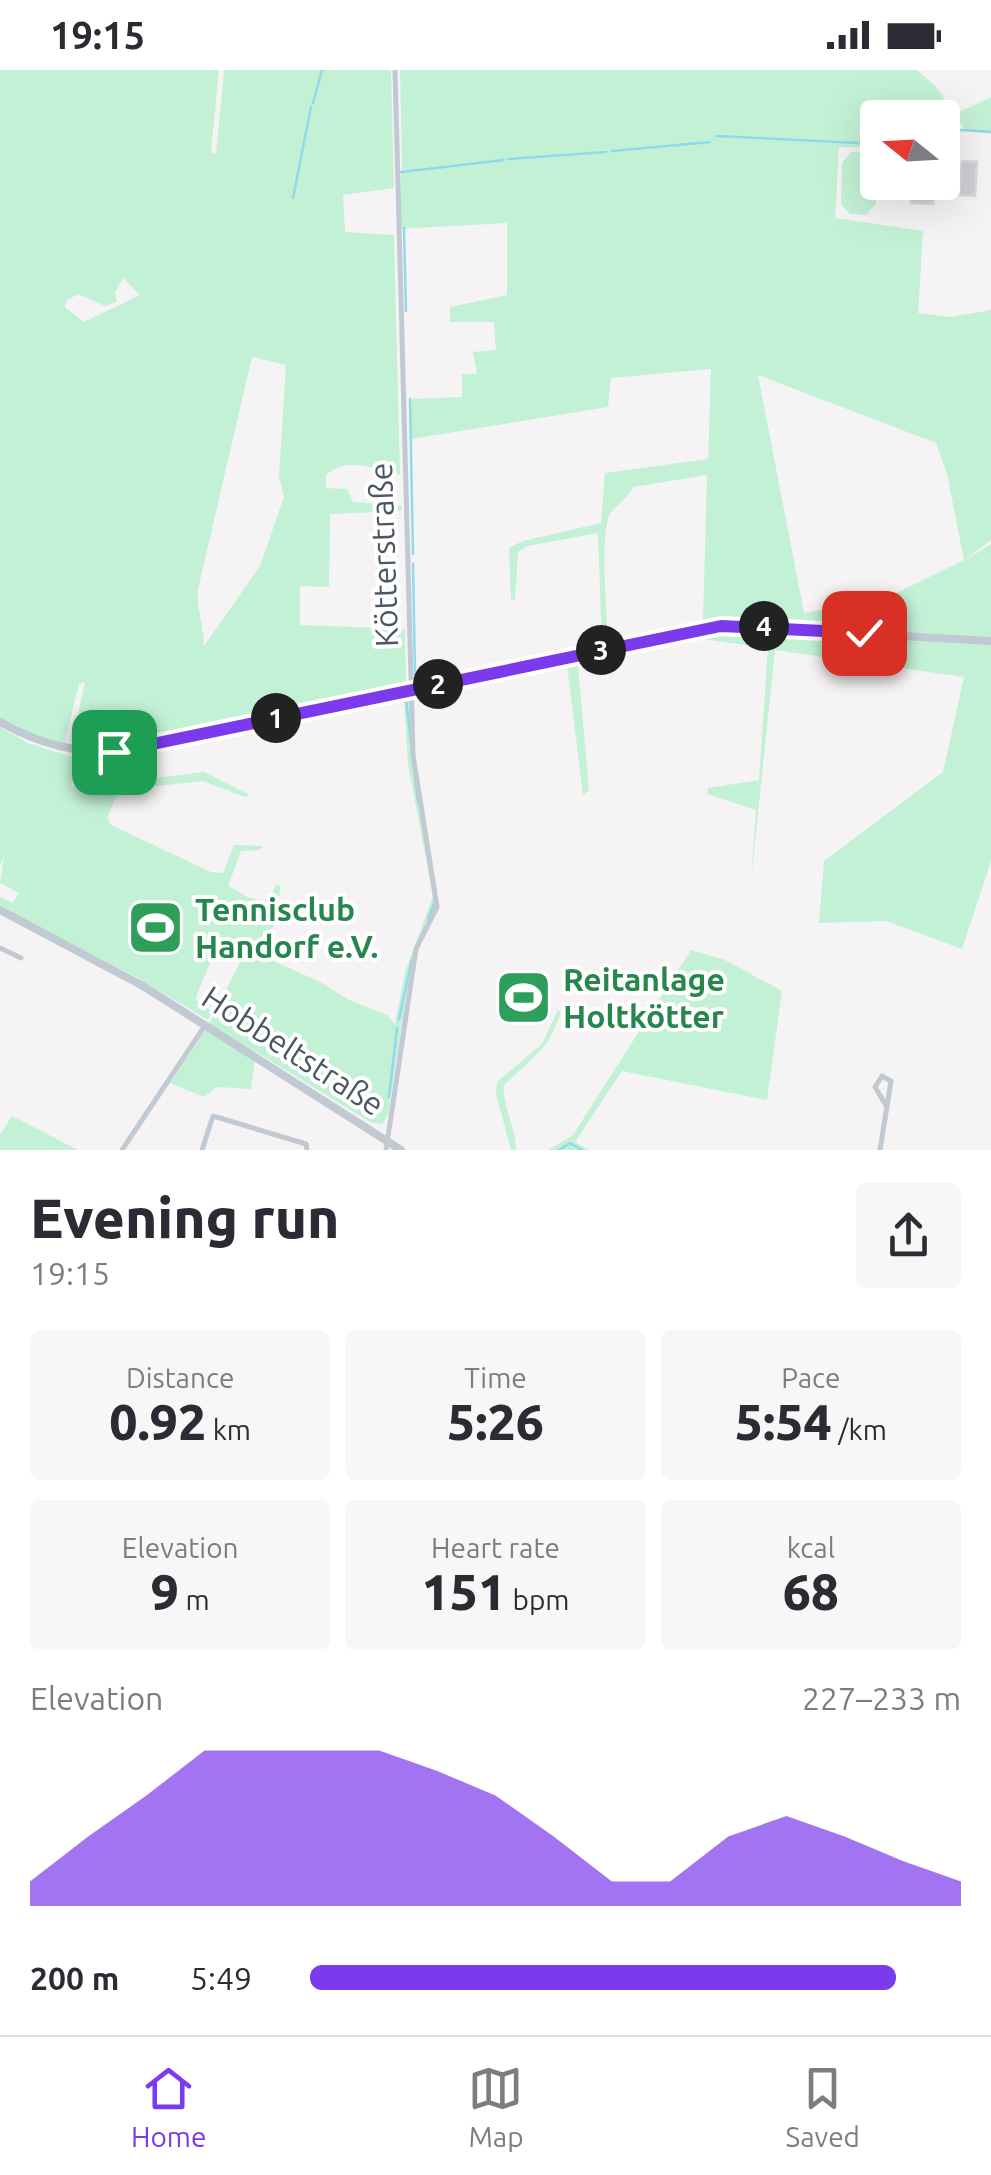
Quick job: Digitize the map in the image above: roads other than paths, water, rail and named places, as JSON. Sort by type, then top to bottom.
[{"type":"street","name":"Kötterstraße","points":[[386,1145],[416,950],[438,907],[413,755],[395,70]]},
{"type":"street","points":[[0,722],[55,747],[114,752],[721,626],[991,641]]},
{"type":"street","name":"Hobbeltstraße","points":[[0,910],[143,986],[386,1145],[401,1150]]},
{"type":"street","points":[[0,948],[21,958]]},
{"type":"street","points":[[122,1150],[206,1024]]},
{"type":"street","points":[[880,1150],[891,1081],[882,1076],[875,1087],[886,1107]]},
{"type":"street","points":[[202,1150],[213,1116],[306,1144],[307,1150]]},
{"type":"waterway","points":[[313,103],[322,70]]},
{"type":"waterway","points":[[293,198],[311,107]]},
{"type":"waterway","points":[[961,130],[991,132]]},
{"type":"waterway","points":[[716,136],[860,143]]},
{"type":"waterway","points":[[612,151],[710,142]]},
{"type":"waterway","points":[[508,159],[606,152]]},
{"type":"waterway","points":[[401,172],[504,160]]},
{"type":"waterway","points":[[404,228],[406,311]]},
{"type":"waterway","points":[[410,399],[413,554]]},
{"type":"waterway","points":[[413,564],[415,675]]},
{"type":"waterway","points":[[358,707],[406,699],[418,802]]},
{"type":"waterway","points":[[428,919],[434,903]]},
{"type":"waterway","points":[[399,1019],[412,959]]},
{"type":"waterway","points":[[389,1097],[397,1028]]},
{"type":"waterway","points":[[559,1150],[570,1143],[582,1150]]},
{"type":"place","name":"Tennisclub Handorf e.V.","points":[[156,928]]},
{"type":"place","name":"Reitanlage Holtkötter","points":[[524,998]]}]
